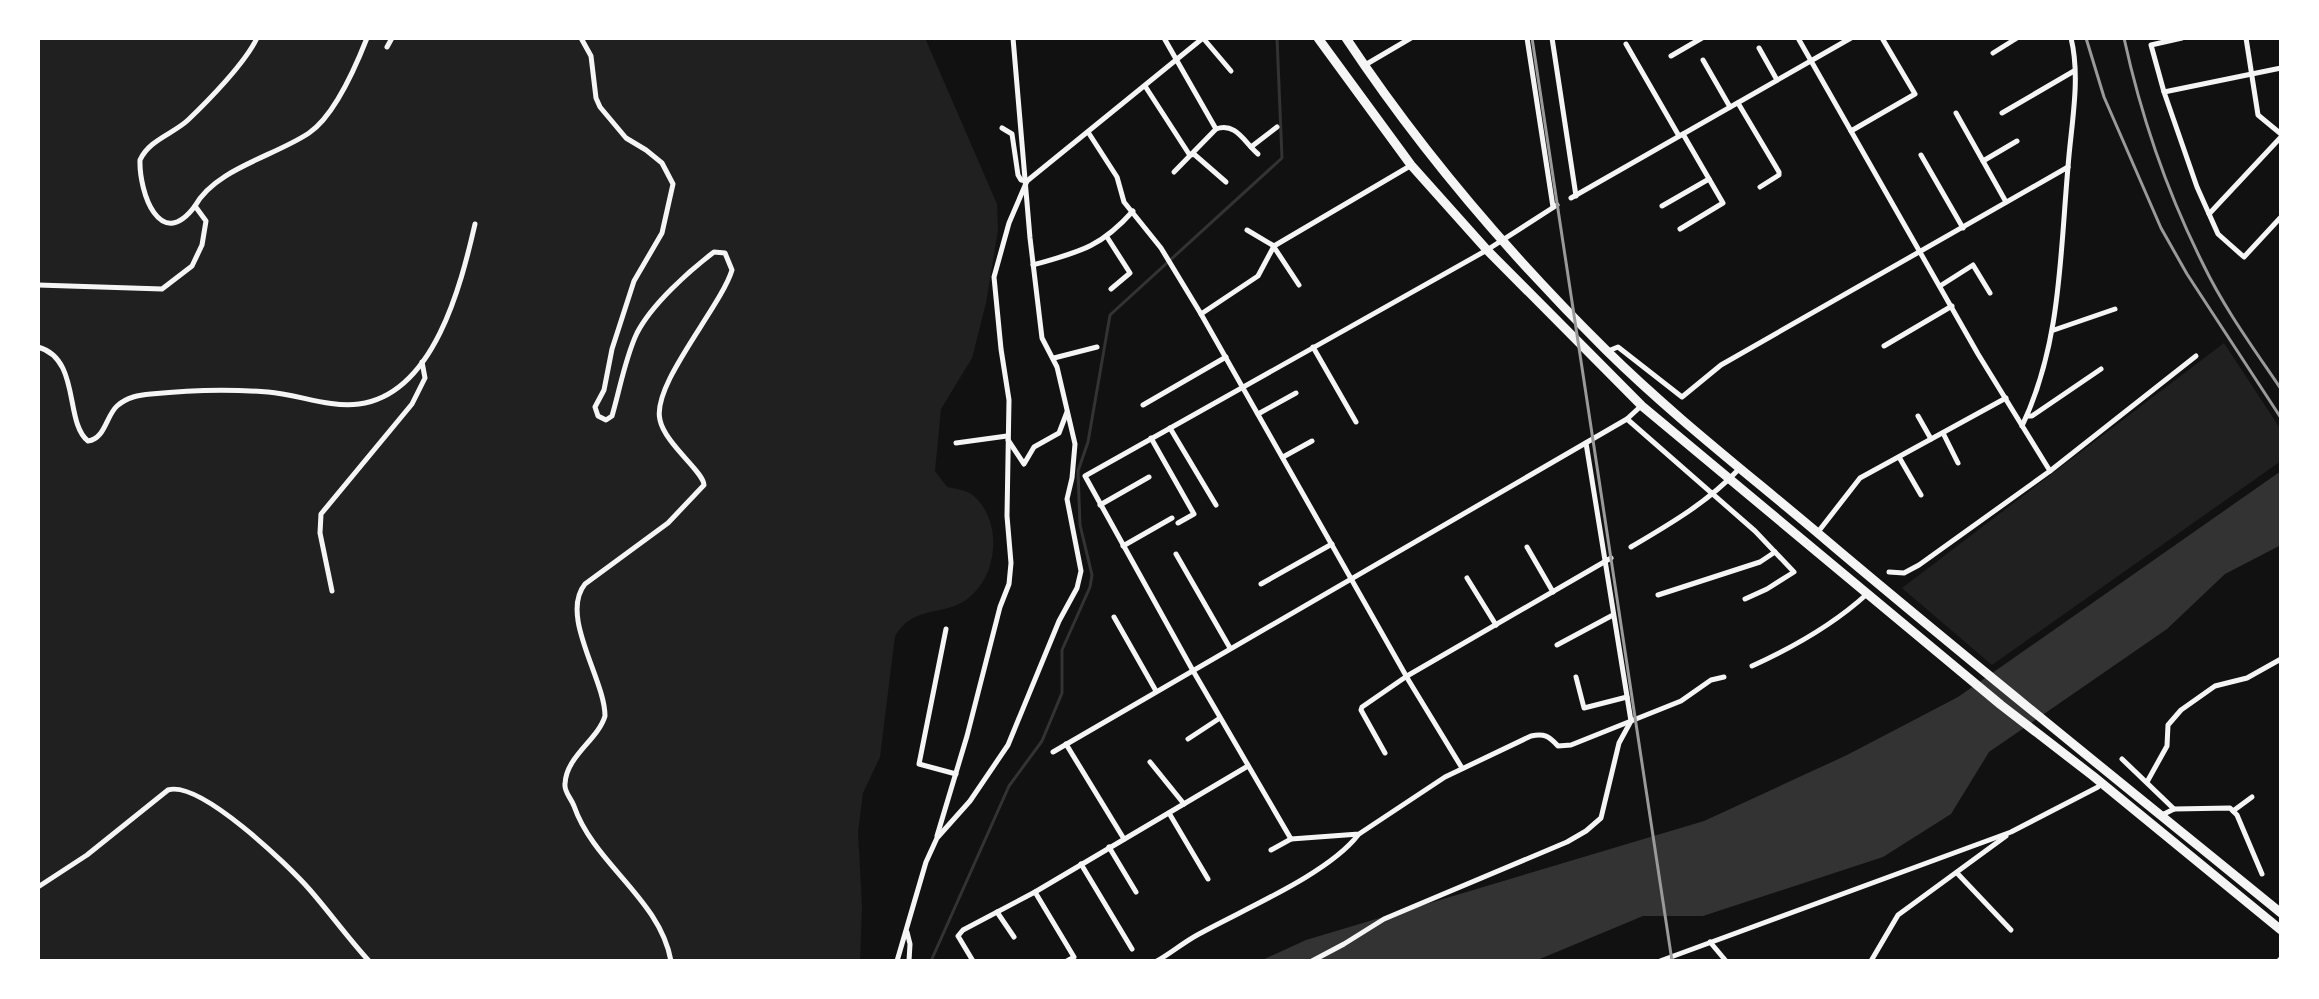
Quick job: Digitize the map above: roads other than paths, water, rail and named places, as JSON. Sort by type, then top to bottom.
[{"type":"highway","points":[[1318,38],[1411,165],[1487,250],[1642,406],[2001,705],[2281,930]]},
{"type":"highway","points":[[1346,38],[1411,131],[1502,240],[1607,351],[1672,411],[1884,589],[2281,913]]},
{"type":"street","points":[[257,38],[245,58],[187,120],[153,144],[142,156],[140,166],[146,202],[155,216],[169,221],[182,219],[208,188],[314,128],[345,86],[367,38]]},
{"type":"street","points":[[387,47],[392,38]]},
{"type":"street","points":[[581,38],[591,56],[600,107],[626,138],[662,163],[673,184],[662,233],[634,281],[617,330],[604,390],[595,407],[598,416],[606,420],[612,416],[634,339],[646,318],[692,270],[714,252],[727,255],[732,270],[717,304],[692,339],[658,412],[660,423],[677,452],[703,477],[704,485],[668,523],[585,584],[578,600],[579,625],[603,693],[605,716],[571,765],[566,775],[565,789],[589,836],[662,932],[671,961]]},
{"type":"street","points":[[937,838],[970,801],[1008,745],[1059,621],[1077,588],[1081,571],[1067,499],[1075,444],[1054,358],[1042,338],[1013,38]]},
{"type":"street","points":[[1164,38],[1216,129]]},
{"type":"street","points":[[897,961],[926,862],[937,838],[1009,584],[1008,389],[994,277],[1009,223],[1027,181],[1203,38],[1231,71]]},
{"type":"street","points":[[1364,65],[1411,38]]},
{"type":"street","points":[[1072,478],[1085,476],[1487,250],[1555,206],[1527,38]]},
{"type":"street","points":[[1552,38],[1574,197],[1851,38]]},
{"type":"street","points":[[1671,56],[1702,38]]},
{"type":"street","points":[[1798,38],[2050,471]]},
{"type":"street","points":[[1851,131],[1915,94],[1882,38]]},
{"type":"street","points":[[1993,53],[2017,38]]},
{"type":"street","points":[[2022,427],[2040,383],[2054,330],[2074,70],[2071,38]]},
{"type":"street","points":[[2182,38],[2151,45],[2197,187],[2218,234],[2244,257],[2281,217]]},
{"type":"street","points":[[2209,214],[2281,136],[2258,115],[2246,38]]},
{"type":"street","points":[[1626,44],[1723,203],[1680,229]]},
{"type":"street","points":[[1759,48],[1777,80]]},
{"type":"street","points":[[1703,60],[1730,107]]},
{"type":"street","points":[[2164,92],[2281,68]]},
{"type":"street","points":[[2002,113],[2074,70]]},
{"type":"street","points":[[1145,86],[1189,154],[1226,182]]},
{"type":"street","points":[[1738,103],[1779,172],[1760,187]]},
{"type":"street","points":[[1956,113],[2006,202]]},
{"type":"street","points":[[1174,172],[1216,129],[1231,127],[1258,154]]},
{"type":"street","points":[[1251,147],[1277,127]]},
{"type":"street","points":[[1002,128],[1012,134],[1018,175],[1021,180],[1027,181]]},
{"type":"street","points":[[1088,132],[1117,177],[1124,202],[1161,248],[1201,314],[1462,768]]},
{"type":"street","points":[[1983,161],[2017,141]]},
{"type":"street","points":[[1921,155],[1963,228]]},
{"type":"street","points":[[1201,314],[1258,276],[1274,246],[1411,165]]},
{"type":"street","points":[[1607,351],[1618,347],[1682,397],[1721,365],[2068,167]]},
{"type":"street","points":[[1662,206],[1709,179]]},
{"type":"street","points":[[38,285],[162,289],[192,266],[202,245],[206,221],[195,206]]},
{"type":"street","points":[[1033,265],[1084,251],[1107,237],[1133,211]]},
{"type":"street","points":[[38,347],[52,354],[64,372],[78,428],[85,440],[91,442],[98,437],[114,409],[126,399],[137,396],[268,392],[361,404],[394,388],[422,362],[454,302],[475,224]]},
{"type":"street","points":[[1247,230],[1274,246],[1299,285]]},
{"type":"street","points":[[1107,237],[1130,273],[1111,289]]},
{"type":"street","points":[[1940,286],[1973,265],[1990,293]]},
{"type":"street","points":[[1884,346],[1952,306]]},
{"type":"street","points":[[2054,330],[2115,309]]},
{"type":"street","points":[[1054,358],[1097,347]]},
{"type":"street","points":[[1313,347],[1356,422]]},
{"type":"street","points":[[1889,572],[1904,573],[1919,565],[2050,471],[2196,356]]},
{"type":"street","points":[[1143,405],[1226,357]]},
{"type":"street","points":[[332,591],[320,533],[321,514],[412,404],[425,378],[422,362]]},
{"type":"street","points":[[2027,416],[2032,416],[2101,369]]},
{"type":"street","points":[[1258,414],[1296,393]]},
{"type":"street","points":[[1818,533],[1860,478],[2006,398]]},
{"type":"street","points":[[1053,752],[1627,419],[1642,406]]},
{"type":"street","points":[[1007,437],[1024,464],[1034,447],[1059,433],[1067,412]]},
{"type":"street","points":[[1918,416],[1931,439]]},
{"type":"street","points":[[1627,419],[1714,495],[1794,572],[1745,599]]},
{"type":"street","points":[[1170,428],[1216,505]]},
{"type":"street","points":[[1943,433],[1958,463]]},
{"type":"street","points":[[956,443],[1007,437]]},
{"type":"street","points":[[1151,438],[1194,514],[1178,523]]},
{"type":"street","points":[[1283,457],[1312,441]]},
{"type":"street","points":[[1312,961],[1384,919],[1567,842],[1601,818],[1619,743],[1631,721],[1586,443]]},
{"type":"street","points":[[1899,457],[1921,495]]},
{"type":"street","points":[[1631,547],[1714,495],[1740,468]]},
{"type":"street","points":[[1085,476],[1291,839]]},
{"type":"street","points":[[1100,505],[1149,477]]},
{"type":"street","points":[[1123,546],[1172,518]]},
{"type":"street","points":[[1261,584],[1332,544]]},
{"type":"street","points":[[1527,547],[1553,592]]},
{"type":"street","points":[[1658,595],[1760,562],[1775,552]]},
{"type":"street","points":[[1176,554],[1230,648]]},
{"type":"street","points":[[1385,753],[1361,710],[1379,693],[1611,558]]},
{"type":"street","points":[[1467,578],[1496,625]]},
{"type":"street","points":[[1752,666],[1807,638],[1871,596]]},
{"type":"street","points":[[1557,645],[1613,615]]},
{"type":"street","points":[[1114,617],[1156,691]]},
{"type":"street","points":[[946,629],[919,764],[956,774]]},
{"type":"street","points":[[2147,782],[2167,746],[2168,725],[2181,710],[2215,686],[2247,678],[2281,659]]},
{"type":"street","points":[[1576,677],[1584,708],[1627,697]]},
{"type":"street","points":[[1157,961],[1176,946],[1270,897],[1347,850],[1359,834],[1462,768],[1531,736],[1545,735],[1561,747],[1681,701],[1711,680],[1724,677]]},
{"type":"street","points":[[1188,739],[1220,718]]},
{"type":"street","points":[[1066,744],[1124,839]]},
{"type":"street","points":[[2122,759],[2174,809]]},
{"type":"street","points":[[1150,762],[1184,804]]},
{"type":"street","points":[[973,961],[958,936],[963,930],[1035,892],[1248,766]]},
{"type":"street","points":[[1662,961],[2011,832],[2098,787]]},
{"type":"street","points":[[38,887],[87,855],[161,795],[172,789],[186,790],[206,800],[285,863],[369,961]]},
{"type":"street","points":[[2233,811],[2252,797]]},
{"type":"street","points":[[2161,815],[2174,809],[2230,808],[2237,815],[2262,874]]},
{"type":"street","points":[[1169,813],[1208,879]]},
{"type":"street","points":[[1871,961],[1898,915],[2011,832]]},
{"type":"street","points":[[1271,850],[1291,839],[1359,834]]},
{"type":"street","points":[[1109,847],[1136,892]]},
{"type":"street","points":[[1081,864],[1132,949]]},
{"type":"street","points":[[1957,873],[2011,930]]},
{"type":"street","points":[[1035,892],[1074,957],[1067,961]]},
{"type":"street","points":[[997,912],[1014,937]]},
{"type":"street","points":[[907,931],[909,961]]},
{"type":"street","points":[[1710,942],[1726,961]]},
{"type":"waterway","points":[[931,961],[1009,786],[1042,741],[1062,693],[1062,650],[1090,587],[1092,575],[1080,525],[1078,471],[1088,442],[1110,315],[1282,158],[1277,38]]},
{"type":"railway","points":[[1532,38],[1672,961]]},
{"type":"railway","points":[[2086,38],[2104,97],[2161,228],[2187,274],[2281,418]]},
{"type":"railway","points":[[2124,38],[2156,153],[2190,237],[2220,296],[2281,389]]}]
